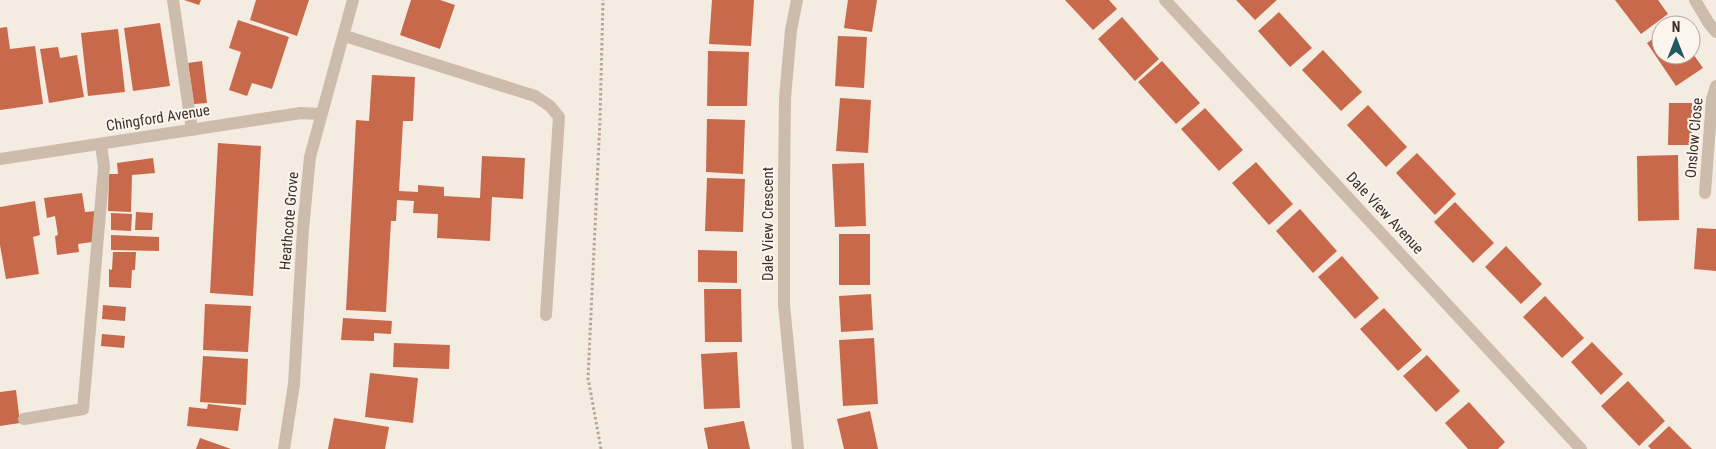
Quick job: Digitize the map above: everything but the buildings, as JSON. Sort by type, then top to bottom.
[{"type":"street","points":[[173,0],[192,130]]},
{"type":"street","name":"Heathcote Grove","points":[[284,449],[294,384],[303,229],[310,157],[345,36],[353,0]]},
{"type":"street","name":"Dale View Crescent","points":[[797,0],[791,30],[785,98],[784,305],[798,449]]},
{"type":"street","name":"Dale View Avenue","points":[[1165,0],[1581,449]]},
{"type":"street","points":[[1695,0],[1716,32]]},
{"type":"street","points":[[345,36],[535,96],[550,106],[559,117],[546,315]]},
{"type":"street","name":"Onslow Close","points":[[1705,193],[1712,99],[1716,86]]},
{"type":"street","name":"Chingford Avenue","points":[[0,159],[301,113],[321,114]]},
{"type":"street","points":[[24,419],[83,409],[104,167],[101,144]]},
{"type":"path","points":[[601,449],[588,378],[600,120],[603,0]]}]
